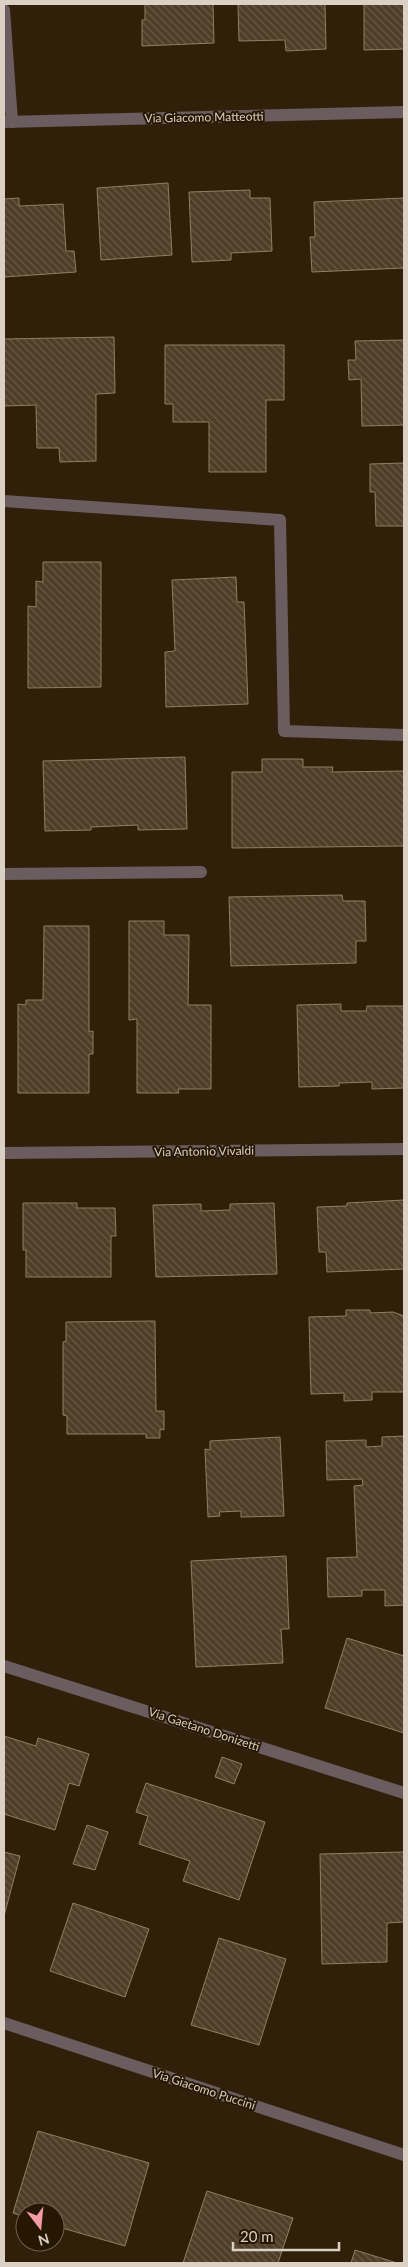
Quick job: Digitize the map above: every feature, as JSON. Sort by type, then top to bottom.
[{"type":"street","points":[[4,10],[8,122]]},
{"type":"street","name":"Via Giacomo Matteotti","points":[[8,122],[404,112]]},
{"type":"street","points":[[4,501],[280,520],[284,731],[404,736]]},
{"type":"street","points":[[4,874],[200,872]]},
{"type":"street","name":"Via Antonio Vivaldi","points":[[4,1153],[404,1149]]},
{"type":"street","name":"Via Gaetano Donizetti","points":[[4,1666],[404,1793]]},
{"type":"street","name":"Via Giacomo Puccini","points":[[4,2022],[404,2155]]},
{"type":"building","points":[[145,4],[213,4],[214,43],[142,46],[142,20],[145,20]]},
{"type":"building","points":[[238,4],[325,4],[326,49],[286,51],[285,40],[239,41]]},
{"type":"building","points":[[364,4],[404,4],[404,49],[364,50]]},
{"type":"building","points":[[168,183],[172,255],[101,260],[97,188]]},
{"type":"building","points":[[250,190],[250,198],[270,198],[272,251],[231,253],[231,260],[192,262],[189,192]]},
{"type":"building","points":[[19,198],[19,206],[63,204],[66,251],[74,251],[76,272],[4,277],[4,199]]},
{"type":"building","points":[[404,198],[404,268],[312,272],[310,237],[315,237],[314,202]]},
{"type":"building","points":[[114,337],[115,393],[96,394],[96,461],[60,462],[59,448],[37,448],[36,405],[4,406],[4,339]]},
{"type":"building","points":[[404,340],[404,425],[362,426],[361,379],[349,380],[348,360],[356,360],[355,341]]},
{"type":"building","points":[[165,345],[284,345],[284,400],[266,400],[266,472],[209,472],[209,422],[173,422],[173,404],[165,404]]},
{"type":"building","points":[[404,463],[404,526],[376,526],[375,492],[370,492],[370,464]]},
{"type":"building","points":[[43,562],[101,562],[101,687],[28,688],[28,606],[36,607],[36,581],[43,582]]},
{"type":"building","points":[[236,577],[237,602],[244,602],[248,704],[166,707],[165,652],[175,651],[172,580]]},
{"type":"building","points":[[185,757],[187,829],[138,830],[138,825],[91,827],[91,830],[45,831],[43,761]]},
{"type":"building","points":[[262,759],[303,759],[303,767],[333,767],[332,772],[404,771],[404,846],[232,848],[232,772],[262,772]]},
{"type":"building","points":[[342,895],[343,901],[365,901],[366,941],[356,941],[356,963],[231,966],[229,897]]},
{"type":"building","points":[[129,921],[164,921],[164,935],[189,935],[188,1005],[211,1005],[211,1089],[178,1089],[179,1093],[137,1093],[137,1019],[129,1020]]},
{"type":"building","points":[[44,926],[89,926],[89,1032],[93,1031],[93,1054],[89,1054],[89,1093],[18,1093],[18,1004],[26,1005],[26,1000],[43,1000]]},
{"type":"building","points":[[341,1004],[341,1011],[366,1011],[367,1006],[404,1006],[404,1088],[372,1089],[372,1082],[339,1083],[339,1086],[299,1087],[297,1005]]},
{"type":"building","points":[[404,1200],[404,1269],[327,1272],[326,1252],[319,1252],[317,1207],[347,1206],[347,1203]]},
{"type":"building","points":[[23,1203],[77,1203],[77,1208],[115,1208],[116,1236],[111,1236],[111,1277],[26,1277],[26,1250],[23,1250]]},
{"type":"building","points":[[274,1203],[277,1274],[156,1277],[153,1205],[201,1204],[201,1211],[230,1210],[230,1204]]},
{"type":"building","points":[[346,1310],[370,1310],[370,1313],[393,1312],[404,1316],[404,1392],[372,1392],[372,1400],[344,1401],[344,1393],[311,1394],[309,1317],[346,1316]]},
{"type":"building","points":[[155,1321],[156,1411],[164,1411],[164,1430],[160,1429],[160,1438],[146,1438],[146,1434],[67,1434],[67,1416],[63,1415],[63,1342],[66,1341],[66,1322]]},
{"type":"building","points":[[404,1436],[404,1605],[385,1606],[385,1590],[362,1590],[362,1596],[328,1597],[327,1558],[357,1557],[354,1486],[363,1485],[362,1479],[327,1480],[326,1441],[366,1440],[366,1447],[382,1446],[382,1437]]},
{"type":"building","points":[[280,1437],[284,1516],[241,1517],[241,1511],[219,1512],[220,1516],[208,1517],[205,1449],[210,1450],[210,1441]]},
{"type":"building","points":[[286,1556],[289,1629],[281,1629],[283,1663],[196,1667],[191,1561]]},
{"type":"building","points":[[347,1638],[404,1656],[404,1733],[325,1708]]},
{"type":"building","points":[[4,1736],[36,1746],[38,1738],[89,1754],[79,1786],[69,1783],[55,1830],[4,1814]]},
{"type":"building","points":[[222,1757],[242,1764],[234,1784],[215,1777]]},
{"type":"building","points":[[146,1783],[265,1822],[239,1900],[183,1881],[190,1861],[139,1844],[148,1816],[136,1812]]},
{"type":"building","points":[[87,1825],[108,1832],[95,1870],[73,1864]]},
{"type":"building","points":[[4,1852],[20,1856],[4,1916]]},
{"type":"building","points":[[404,1852],[404,1922],[387,1923],[387,1962],[322,1964],[320,1854]]},
{"type":"building","points":[[73,1903],[149,1929],[125,1997],[50,1971]]},
{"type":"building","points":[[219,1938],[286,1959],[259,2045],[191,2025]]},
{"type":"building","points":[[38,2131],[149,2163],[125,2246],[65,2229],[65,2202],[16,2202]]},
{"type":"building","points":[[207,2191],[293,2218],[278,2263],[183,2263]]},
{"type":"building","points":[[355,2250],[397,2263],[351,2263]]}]
